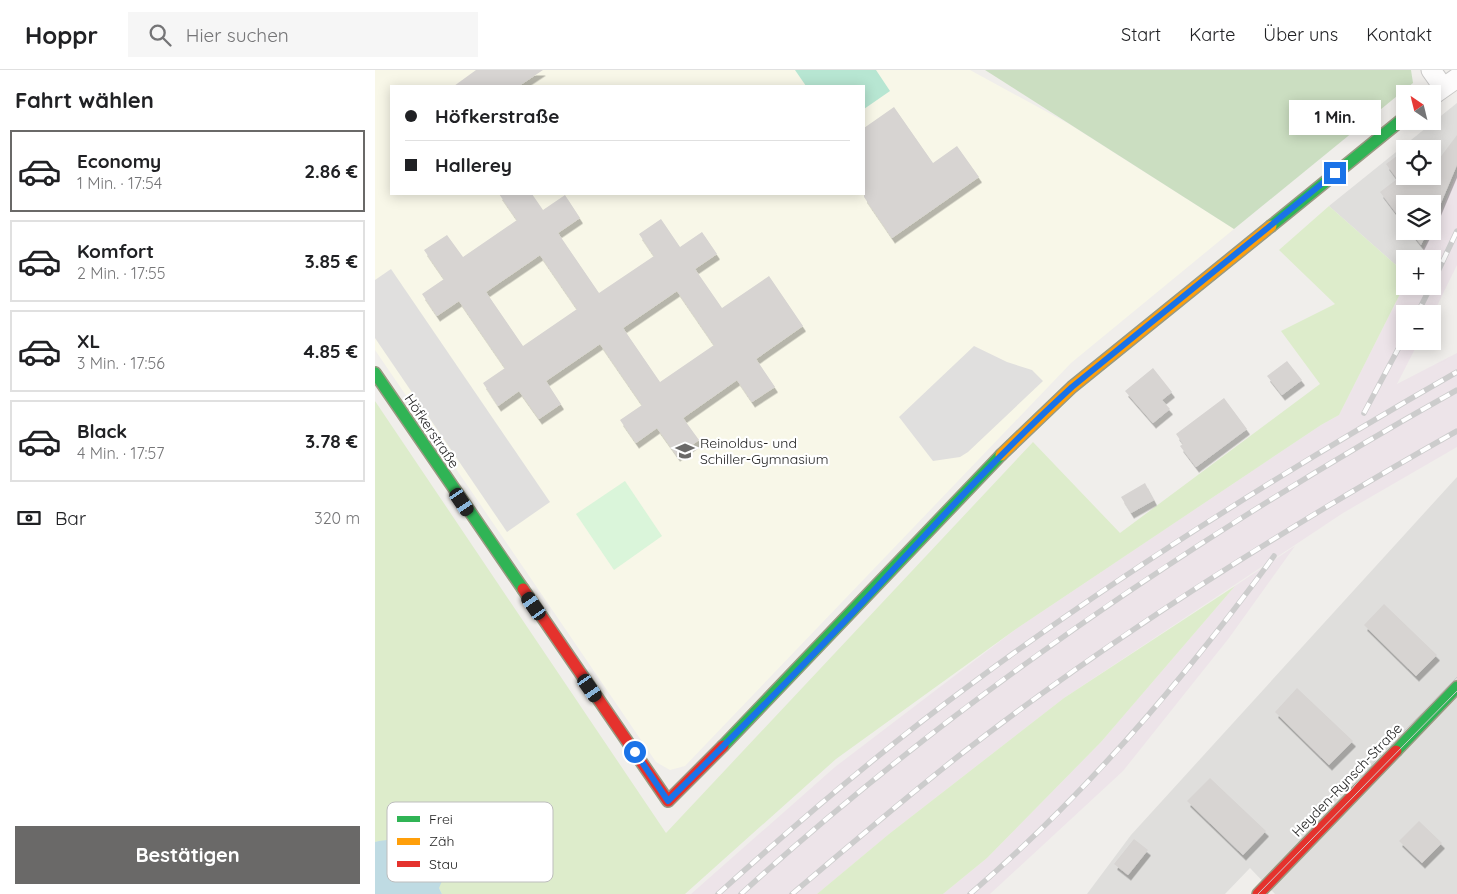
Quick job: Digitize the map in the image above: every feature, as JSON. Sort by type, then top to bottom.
[{"type":"street","points":[[1431,70],[1444,86]]},
{"type":"street","name":"Höfkerstraße","points":[[375,373],[668,801],[824,643],[1031,424],[1072,387],[1396,124]]},
{"type":"street","name":"Heyden-Rynsch-Straße","points":[[1257,894],[1457,687]]},
{"type":"shaded area","name":"Reinoldus- und Schiller-Gymnasium","points":[[375,70],[970,70],[1069,124],[1234,229],[1071,363],[685,766],[670,770],[656,762],[375,350]]},
{"type":"shaded area","points":[[1457,103],[1457,173],[1441,211],[1441,195],[1396,195],[1396,240],[1428,240],[1422,250],[1396,250],[1396,265],[1329,206],[1396,152],[1396,185],[1441,185],[1441,140],[1411,140],[1423,130],[1441,130],[1441,116]]},
{"type":"shaded area","points":[[1457,173],[1457,265],[1437,305],[1396,305],[1396,350],[1414,350],[1397,384],[1457,353],[1457,447],[1343,513],[1064,698],[889,834],[817,894],[691,894],[835,767],[1016,629],[1321,425],[1339,415],[1399,295],[1441,295],[1441,250],[1423,250],[1428,240],[1441,240],[1441,213]]},
{"type":"shaded area","points":[[391,269],[550,502],[507,532],[375,338],[375,280]]},
{"type":"shaded area","points":[[974,346],[1007,362],[1032,370],[1043,381],[968,452],[960,457],[933,461],[899,417]]},
{"type":"shaded area","points":[[1457,477],[1457,894],[1275,894],[1250,868],[1225,894],[1087,894],[1131,835]]},
{"type":"shaded area","points":[[1295,546],[1229,638],[1123,771],[990,894],[943,894],[987,858],[1101,742],[1235,586]]},
{"type":"green space","points":[[795,70],[876,70],[890,91],[865,108],[865,85],[805,85]]},
{"type":"green space","points":[[985,70],[1411,70],[1413,83],[1411,85],[1396,85],[1396,97],[1234,229]]},
{"type":"green space","points":[[1329,206],[1396,265],[1396,295],[1399,295],[1339,415],[1321,425],[1016,629],[836,759],[685,894],[442,894],[439,888],[429,882],[553,882],[553,802],[387,802],[387,840],[375,842],[375,401],[666,833],[1033,442],[1120,533],[1320,384],[1281,331],[1335,304],[1279,250]]},
{"type":"green space","points":[[625,481],[662,536],[614,570],[576,514]]},
{"type":"green space","points":[[1235,586],[1101,742],[987,858],[943,894],[817,894],[889,834],[1064,698]]},
{"type":"water","points":[[387,840],[387,882],[442,882],[439,888],[442,894],[375,894],[375,842]]},
{"type":"building","points":[[476,70],[543,70],[520,85],[455,85]]},
{"type":"building","points":[[894,107],[933,163],[957,146],[979,177],[892,238],[864,197],[865,127]]},
{"type":"building","points":[[1457,135],[1457,165],[1441,203],[1441,195],[1396,195],[1396,213],[1380,192],[1396,180],[1396,185],[1441,185],[1441,156]]},
{"type":"building","points":[[1396,157],[1396,178],[1386,164]]},
{"type":"building","points":[[500,195],[533,195],[543,210],[565,195],[580,218],[558,233],[599,293],[654,256],[639,234],[661,219],[680,247],[702,232],[717,254],[695,269],[722,308],[769,276],[803,326],[756,359],[775,387],[752,402],[737,380],[683,418],[699,440],[677,456],[657,428],[636,443],[620,420],[642,405],[600,344],[546,381],[561,404],[539,419],[519,391],[498,406],[483,383],[505,368],[459,301],[437,316],[422,294],[444,279],[424,250],[447,235],[463,257],[517,220]],"holes":[[[540,255],[577,309],[523,346],[486,292]],[[677,291],[714,345],[660,382],[623,328]]]},
{"type":"building","points":[[1417,240],[1424,240],[1421,245]]},
{"type":"building","points":[[1287,361],[1302,380],[1282,395],[1267,376]]},
{"type":"building","points":[[1153,368],[1172,392],[1162,400],[1170,409],[1153,423],[1125,391]]},
{"type":"building","points":[[1224,398],[1247,429],[1196,467],[1180,446],[1183,444],[1176,434]]},
{"type":"building","points":[[1145,483],[1154,500],[1131,513],[1121,497]]},
{"type":"building","points":[[1384,604],[1437,655],[1416,676],[1364,625]]},
{"type":"building","points":[[1297,688],[1353,741],[1329,765],[1275,712]]},
{"type":"building","points":[[1210,778],[1266,831],[1243,855],[1187,801]]},
{"type":"building","points":[[1419,821],[1442,843],[1422,863],[1399,841]]},
{"type":"building","points":[[1134,839],[1148,850],[1128,875],[1114,864]]},
{"type":"tram line","points":[[1350,791],[1375,761],[1457,677]]},
{"type":"tram line","points":[[1258,894],[1457,691]]},
{"type":"railway","points":[[1441,265],[1457,231]]},
{"type":"railway","points":[[1422,305],[1426,295]]},
{"type":"railway","points":[[1364,413],[1398,350]]},
{"type":"railway","points":[[718,894],[876,758],[1032,640],[1211,520],[1333,444],[1457,372]]},
{"type":"railway","points":[[741,894],[823,822],[908,752],[1084,622],[1175,560],[1268,501],[1457,390]]},
{"type":"railway","points":[[792,894],[943,768],[1083,664],[1144,622],[1267,543],[1457,431]]},
{"type":"railway","points":[[970,894],[1054,817],[1132,734],[1205,646],[1274,556]]},
{"type":"traffic: fast","points":[[1271,226],[1396,124]]},
{"type":"traffic: fast","points":[[375,373],[523,589]]},
{"type":"traffic: fast","points":[[723,746],[1001,455]]},
{"type":"traffic: fast","points":[[1396,751],[1457,687]]},
{"type":"traffic: slow","points":[[1001,455],[1072,387],[1271,226]]},
{"type":"traffic: jam","points":[[523,589],[668,801],[723,746]]},
{"type":"traffic: jam","points":[[1258,894],[1396,751]]},
{"type":"place","name":"Reinoldus- und Schiller-Gymnasium","points":[[685,451]]},
{"type":"route","points":[[635,752],[668,801],[824,643],[1031,424],[1072,387],[1335,173]]}]
